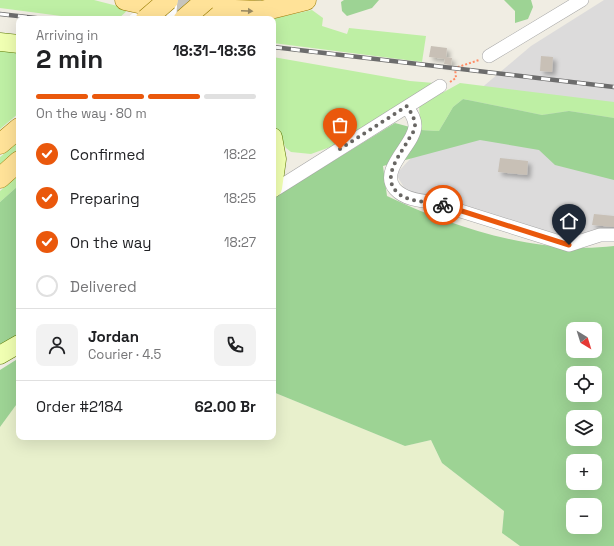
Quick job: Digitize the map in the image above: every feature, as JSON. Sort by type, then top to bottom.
[{"type":"main road","points":[[138,8],[168,0]]},
{"type":"main road","points":[[189,16],[207,5],[262,11],[306,0]]},
{"type":"main road","points":[[0,144],[16,131]]},
{"type":"main road","points":[[0,178],[16,164]]},
{"type":"street","points":[[489,56],[582,0]]},
{"type":"street","points":[[0,42],[16,44]]},
{"type":"street","points":[[276,188],[440,86]]},
{"type":"street","points":[[407,106],[413,116],[415,128],[390,174],[391,184],[400,194],[420,202],[432,202],[569,245],[600,235],[614,235]]},
{"type":"street","points":[[276,154],[276,167]]},
{"type":"street","points":[[0,355],[16,346]]},
{"type":"path","points":[[440,86],[456,78],[455,68],[489,56]]},
{"type":"shaded area","points":[[604,0],[614,0],[614,236],[555,236],[406,191],[396,174],[459,107],[531,46]]},
{"type":"green space","points":[[0,0],[94,0],[129,9],[121,16],[61,16],[0,8]]},
{"type":"green space","points":[[344,0],[379,0],[372,8],[347,16],[342,11],[341,2]]},
{"type":"green space","points":[[504,0],[531,0],[533,7],[528,19],[515,23],[515,11]]},
{"type":"green space","points":[[312,10],[323,18],[322,26],[347,34],[349,28],[426,36],[422,62],[276,43],[276,18]]},
{"type":"green space","points":[[0,51],[16,52],[16,116],[0,129]]},
{"type":"green space","points":[[276,58],[410,81],[434,83],[333,146],[311,154],[291,152],[286,148],[276,127]]},
{"type":"green space","points":[[460,83],[614,102],[614,118],[569,111],[542,115],[463,99],[453,107],[439,131],[421,130],[419,106]]},
{"type":"green space","points":[[463,99],[542,115],[569,111],[614,118],[614,180],[555,165],[539,150],[480,140],[383,166],[387,196],[440,219],[468,228],[527,243],[585,248],[614,246],[614,546],[520,546],[502,533],[504,511],[442,463],[431,440],[405,446],[276,393],[276,196],[395,123],[421,130],[439,131],[453,107]]},
{"type":"green space","points":[[16,144],[16,153],[0,167],[0,157]]},
{"type":"green space","points":[[16,177],[16,188],[0,202],[0,191]]},
{"type":"green space","points":[[16,188],[16,337],[0,347],[0,202]]},
{"type":"green space","points":[[16,360],[16,405],[0,427],[0,370]]},
{"type":"green space","points":[[276,393],[405,446],[431,440],[442,463],[504,511],[502,533],[520,546],[0,546],[0,427],[16,405],[16,440],[276,440]]},
{"type":"pier","points":[[148,0],[219,0],[200,16],[129,16]]},
{"type":"building","points":[[431,46],[447,48],[446,57],[452,58],[451,65],[444,64],[445,59],[429,57]]},
{"type":"building","points":[[541,56],[553,57],[552,72],[540,71]]},
{"type":"building","points":[[500,158],[528,161],[527,175],[498,172]]},
{"type":"building","points":[[594,214],[614,216],[614,227],[592,225]]},
{"type":"tunnel","points":[[147,5],[208,9]]},
{"type":"railway","points":[[0,14],[18,16]]},
{"type":"railway","points":[[276,47],[614,87]]},
{"type":"way so far","points":[[340,149],[407,106],[413,116],[415,128],[390,174],[391,184],[400,194],[420,202],[432,202],[443,205]]},
{"type":"route","points":[[443,205],[569,245]]}]
